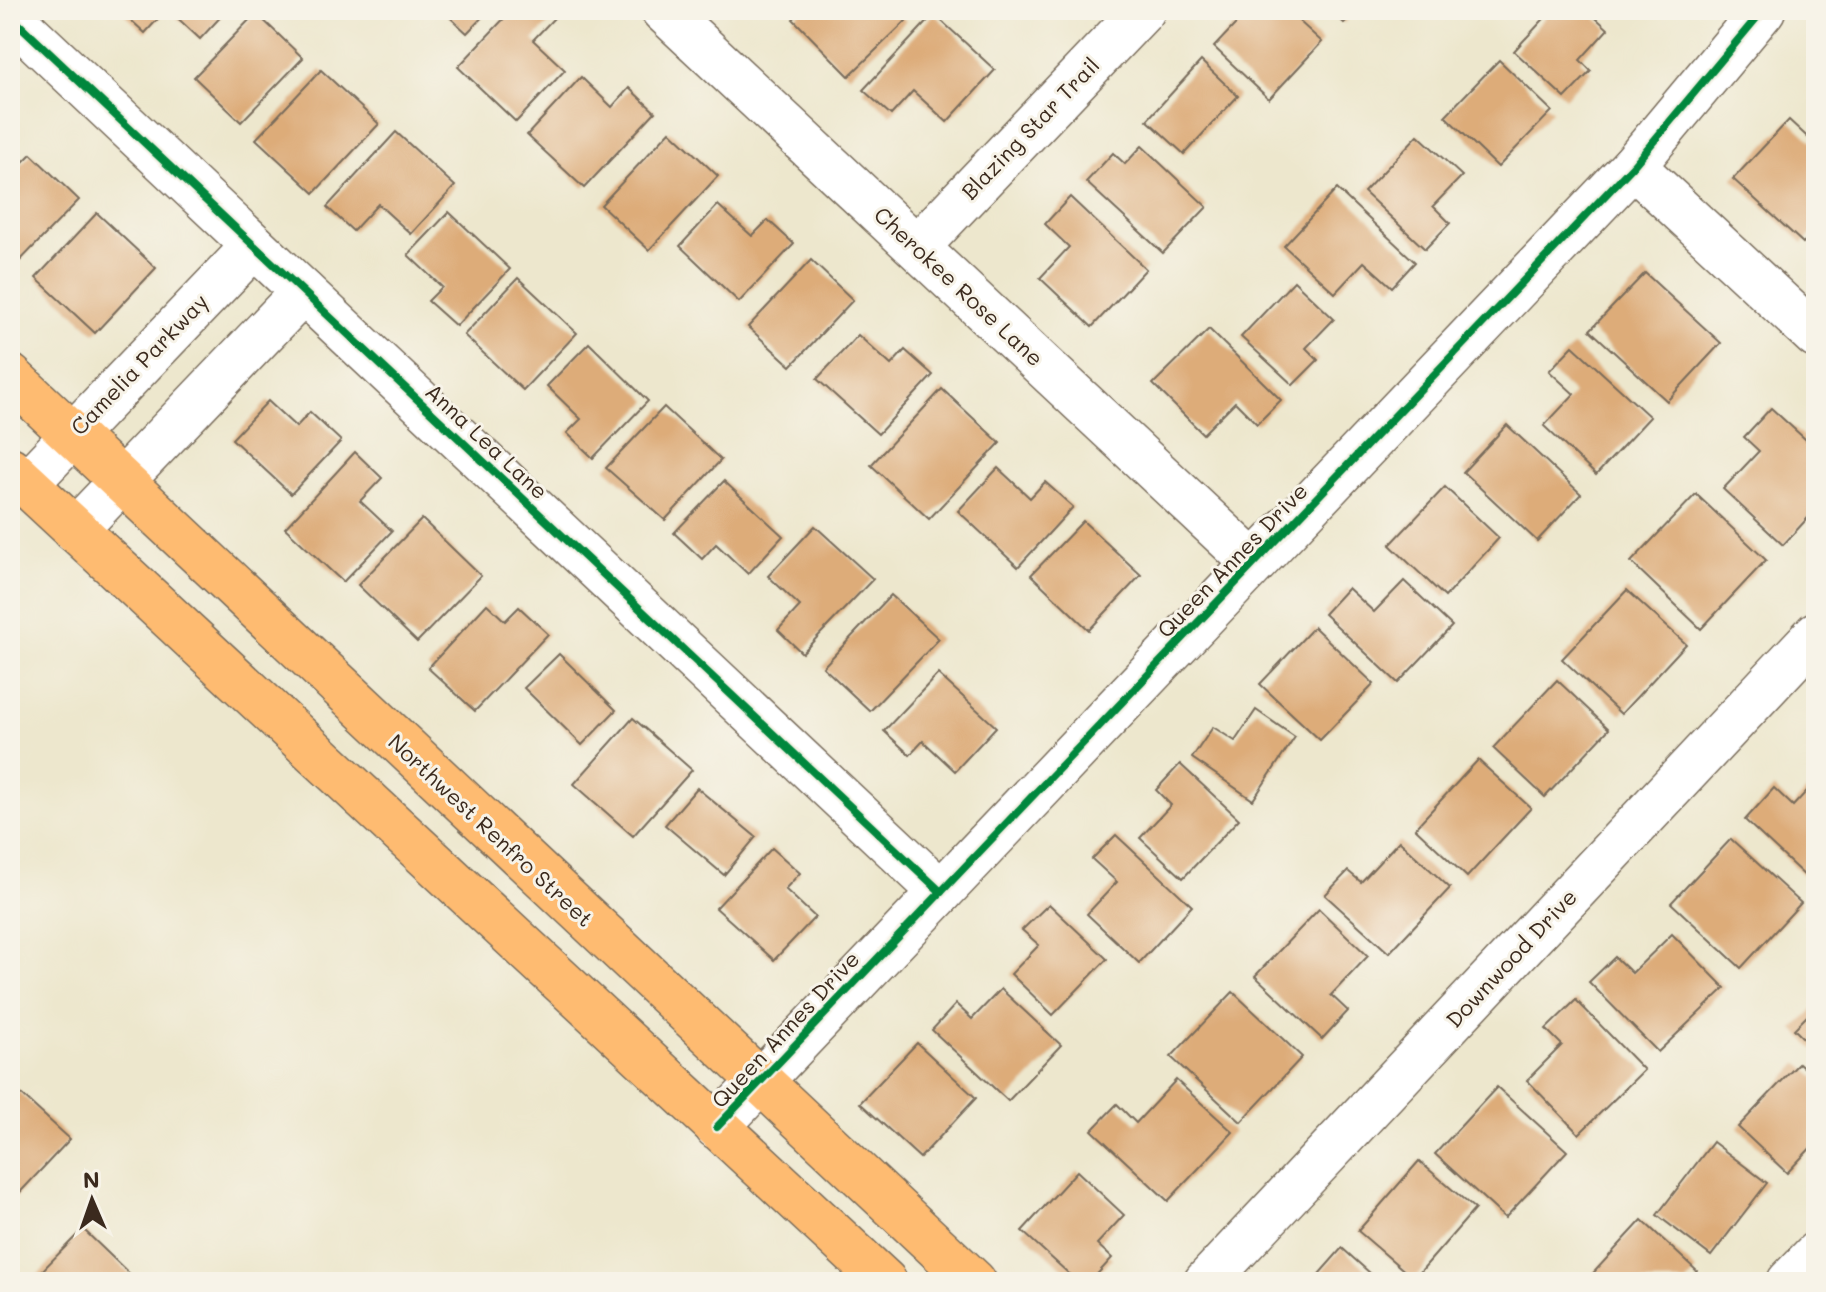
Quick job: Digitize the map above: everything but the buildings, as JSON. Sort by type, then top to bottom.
[{"type":"main road","name":"Northwest Renfro Street","points":[[10,376],[974,1282]]},
{"type":"main road","points":[[18,476],[885,1282]]},
{"type":"street","name":"Cherokee Rose Lane","points":[[663,10],[1254,563]]},
{"type":"street","name":"Blazing Star Trail","points":[[917,247],[1143,10]]},
{"type":"street","name":"Queen Annes Drive","points":[[717,1127],[1633,166],[1763,10]]},
{"type":"street","name":"Anna Lea Lane","points":[[10,16],[941,892]]},
{"type":"street","points":[[1633,166],[1816,336]]},
{"type":"street","name":"Camelia Parkway","points":[[18,476],[72,434],[254,246]]},
{"type":"street","points":[[75,530],[303,292]]},
{"type":"street","name":"Downwood Drive","points":[[1206,1282],[1816,634]]},
{"type":"street","points":[[1789,1282],[1816,1254]]},
{"type":"cycle path","points":[[717,1127],[1633,166],[1763,10]]},
{"type":"cycle path","points":[[10,16],[941,892]]}]
